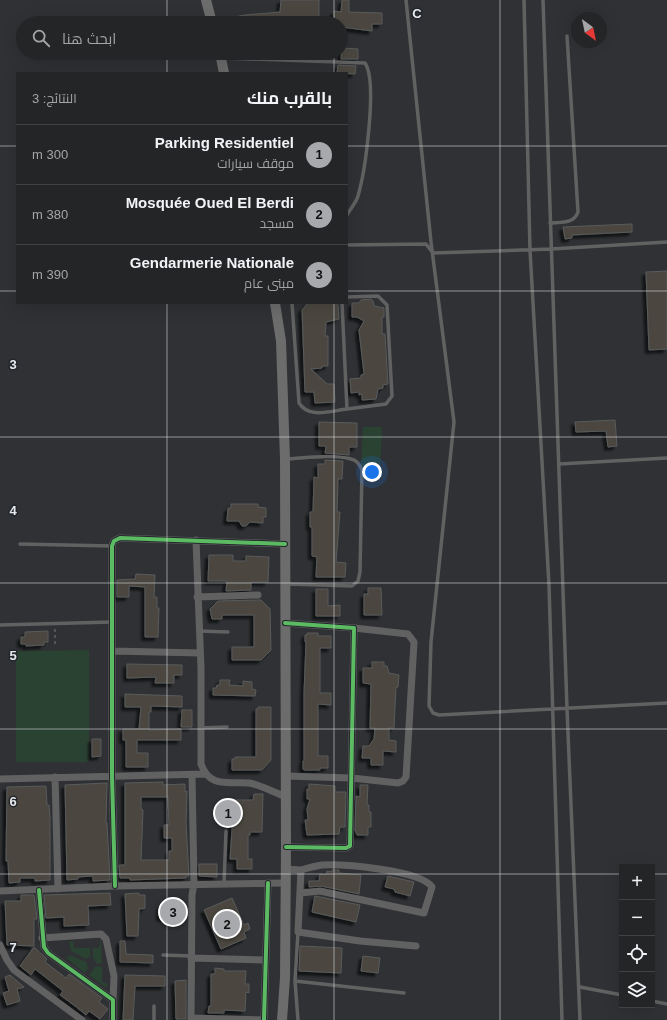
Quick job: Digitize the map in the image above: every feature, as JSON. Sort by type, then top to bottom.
[{"type":"main road","points":[[206,0],[210,16]]},
{"type":"main road","points":[[221,60],[224,72]]},
{"type":"main road","points":[[275,304],[281,341],[285,459],[284,796],[286,847],[284,883],[285,978],[282,1020]]},
{"type":"street","points":[[115,886],[112,776],[112,546],[114,541],[120,538],[285,544]]},
{"type":"street","points":[[196,540],[200,653],[201,764],[205,774],[216,781],[249,783],[284,796]]},
{"type":"street","points":[[197,597],[258,595]]},
{"type":"street","points":[[284,623],[354,628],[408,634],[414,642],[406,777],[403,781],[398,783],[352,778],[285,776]]},
{"type":"street","points":[[286,847],[349,848],[350,846],[354,628]]},
{"type":"street","points":[[112,651],[200,653]]},
{"type":"street","points":[[0,779],[205,774]]},
{"type":"street","points":[[192,775],[194,884],[192,895],[191,1019],[264,1020],[268,883]]},
{"type":"street","points":[[55,777],[58,889]]},
{"type":"street","points":[[285,869],[301,870],[321,865],[364,866],[421,879],[432,887],[424,913],[320,891],[300,892]]},
{"type":"street","points":[[301,870],[298,932],[360,941],[416,946]]},
{"type":"street","points":[[0,891],[115,886],[284,883]]},
{"type":"street","points":[[40,890],[42,938],[44,947],[48,953],[113,1000]]},
{"type":"street","points":[[42,938],[101,934],[106,939],[114,976],[113,1020]]},
{"type":"street","points":[[0,945],[7,960],[14,970]]},
{"type":"street","points":[[191,957],[266,960]]},
{"type":"street","points":[[0,959],[82,1020]]},
{"type":"lane","points":[[406,0],[432,252],[454,422],[431,642],[429,706],[433,713],[439,715],[552,711],[667,703]]},
{"type":"lane","points":[[524,0],[530,250],[549,585],[562,1020]]},
{"type":"lane","points":[[543,0],[567,709],[580,987],[580,1020]]},
{"type":"lane","points":[[550,223],[572,221],[576,218],[578,212],[567,36]]},
{"type":"lane","points":[[311,60],[365,63],[369,68],[370,76],[365,161],[357,198],[348,213]]},
{"type":"lane","points":[[432,252],[530,250],[667,242]]},
{"type":"lane","points":[[348,246],[426,244],[432,252]]},
{"type":"lane","points":[[292,304],[299,402],[303,409],[310,413],[386,404],[392,396],[387,304],[378,296],[348,297]]},
{"type":"lane","points":[[342,304],[347,409]]},
{"type":"lane","points":[[284,584],[352,586],[358,581],[360,572],[362,470],[359,464],[353,459],[318,457],[285,459]]},
{"type":"lane","points":[[559,464],[667,458]]},
{"type":"lane","points":[[20,544],[112,546]]},
{"type":"lane","points":[[0,625],[112,622]]},
{"type":"lane","points":[[199,631],[228,632]]},
{"type":"lane","points":[[201,728],[226,727]]},
{"type":"lane","points":[[224,884],[226,831]]},
{"type":"lane","points":[[298,932],[295,981],[298,1020]]},
{"type":"lane","points":[[163,954],[191,957]]},
{"type":"lane","points":[[295,981],[404,993]]},
{"type":"lane","points":[[580,987],[619,994]]},
{"type":"lane","points":[[655,1002],[667,1004]]},
{"type":"lane","points":[[154,1006],[154,1020]]},
{"type":"path","points":[[55,624],[55,644]]},
{"type":"green space","points":[[363,427],[382,427],[380,471],[361,470]]},
{"type":"green space","points":[[89,650],[89,762],[16,762],[16,651]]},
{"type":"green space","points":[[73,941],[74,948],[90,948],[90,957],[86,959],[71,951],[69,942]]},
{"type":"green space","points":[[100,941],[102,963],[97,964],[93,958],[93,948],[99,948]]},
{"type":"green space","points":[[70,955],[86,962],[88,968],[85,973],[66,958]]},
{"type":"green space","points":[[96,966],[102,967],[102,982],[108,984],[106,988],[89,975]]},
{"type":"building","points":[[281,0],[319,0],[319,16],[240,16],[280,12]]},
{"type":"building","points":[[342,0],[349,0],[349,12],[382,13],[382,24],[372,24],[372,31],[348,28],[348,16],[334,16],[334,11],[341,12]]},
{"type":"building","points":[[348,48],[358,49],[358,59],[348,59]]},
{"type":"building","points":[[338,65],[356,66],[355,74],[348,74],[348,72],[337,72]]},
{"type":"building","points":[[632,224],[632,232],[572,235],[572,238],[565,239],[563,227]]},
{"type":"building","points":[[667,271],[667,349],[649,350],[646,272]]},
{"type":"building","points":[[371,299],[374,306],[384,308],[384,317],[382,317],[382,334],[385,334],[388,384],[383,385],[383,388],[378,389],[376,399],[362,400],[362,394],[359,395],[359,392],[351,393],[350,379],[361,378],[361,375],[364,374],[359,330],[364,321],[357,317],[352,317],[352,303],[359,303],[361,300]]},
{"type":"building","points":[[307,304],[338,305],[339,319],[326,322],[325,336],[328,336],[328,366],[311,369],[327,384],[334,384],[335,402],[315,403],[314,392],[305,392],[302,310]]},
{"type":"building","points":[[615,420],[617,446],[608,447],[606,431],[576,432],[575,422]]},
{"type":"building","points":[[319,422],[357,423],[357,447],[349,447],[349,455],[325,453],[326,446],[319,446]]},
{"type":"building","points":[[325,460],[343,461],[342,479],[338,479],[337,512],[340,512],[336,562],[346,563],[345,577],[316,577],[317,557],[312,556],[312,527],[310,527],[310,512],[313,512],[314,477],[318,478],[318,464],[325,464]]},
{"type":"building","points":[[231,504],[258,504],[258,507],[266,508],[266,517],[263,517],[263,523],[250,522],[246,526],[242,526],[239,521],[227,521],[228,508],[231,508]]},
{"type":"building","points":[[209,555],[233,555],[233,561],[246,561],[246,556],[269,557],[268,582],[251,582],[251,590],[226,591],[227,581],[208,581]]},
{"type":"building","points":[[136,574],[155,575],[154,597],[157,597],[157,608],[159,608],[158,637],[145,637],[145,587],[129,586],[129,597],[117,597],[117,580],[135,579]]},
{"type":"building","points":[[368,588],[381,588],[382,615],[364,615],[364,594],[368,594]]},
{"type":"building","points":[[316,589],[328,589],[328,606],[340,605],[340,616],[316,616]]},
{"type":"building","points":[[261,600],[270,609],[271,650],[261,660],[232,660],[232,647],[254,647],[254,615],[222,615],[222,619],[212,619],[210,609],[218,601]]},
{"type":"building","points":[[48,631],[48,642],[44,642],[44,645],[26,646],[26,644],[21,644],[21,637],[25,637],[25,632]]},
{"type":"building","points":[[307,633],[318,633],[318,636],[331,636],[331,648],[320,648],[320,693],[331,693],[331,705],[318,704],[318,756],[328,756],[328,768],[320,768],[320,770],[303,769],[305,635],[307,635]]},
{"type":"building","points":[[372,662],[384,662],[384,666],[387,666],[389,673],[399,675],[398,687],[396,687],[394,728],[389,728],[389,740],[396,741],[396,752],[383,751],[383,765],[371,765],[371,758],[362,758],[363,746],[369,746],[374,739],[375,728],[370,728],[371,684],[363,683],[363,668],[372,668]]},
{"type":"building","points":[[127,664],[182,665],[182,675],[174,675],[174,683],[155,683],[156,677],[127,678]]},
{"type":"building","points":[[220,680],[230,680],[229,685],[243,686],[243,681],[252,682],[252,689],[256,690],[255,696],[213,695],[213,688],[220,685]]},
{"type":"building","points":[[125,694],[182,696],[182,707],[151,706],[151,712],[149,712],[149,730],[181,729],[181,740],[137,740],[137,753],[148,753],[148,767],[126,767],[126,740],[123,740],[123,729],[139,729],[141,707],[125,707]]},
{"type":"building","points":[[258,707],[271,707],[271,760],[262,770],[232,770],[232,759],[235,759],[235,757],[256,757],[256,709],[258,709]]},
{"type":"building","points":[[182,710],[192,710],[192,727],[181,727]]},
{"type":"building","points":[[92,739],[101,739],[101,756],[92,757]]},
{"type":"building","points":[[163,782],[163,785],[185,784],[185,792],[187,791],[186,823],[189,876],[186,876],[186,878],[130,880],[130,878],[120,878],[119,865],[125,865],[125,783]],"holes":[[[141,797],[168,797],[169,825],[164,825],[164,838],[172,838],[172,851],[169,851],[169,860],[141,860],[143,810],[141,809]]]},
{"type":"building","points":[[107,783],[106,823],[110,880],[93,881],[93,876],[78,877],[78,879],[67,880],[65,785]]},
{"type":"building","points":[[309,784],[335,786],[335,792],[346,792],[345,827],[340,827],[339,834],[307,835],[305,820],[308,820],[307,809],[310,799],[307,799],[307,789],[309,789]]},
{"type":"building","points":[[360,785],[368,785],[367,805],[369,805],[369,812],[371,812],[371,827],[368,827],[368,835],[357,835],[355,830],[356,796],[360,797]]},
{"type":"building","points":[[46,786],[47,805],[49,805],[50,818],[50,880],[35,881],[35,878],[20,878],[20,882],[9,883],[8,861],[6,861],[7,787]]},
{"type":"building","points":[[254,794],[263,794],[262,832],[250,832],[250,835],[248,835],[248,859],[252,859],[252,869],[237,869],[237,859],[230,859],[234,800],[253,800]]},
{"type":"building","points":[[199,864],[217,864],[217,877],[199,876]]},
{"type":"building","points":[[332,870],[339,870],[339,873],[361,875],[359,894],[321,886],[309,887],[309,881],[319,881],[320,874],[326,875],[327,871],[332,872]]},
{"type":"building","points":[[388,876],[414,882],[410,896],[395,892],[394,889],[385,887]]},
{"type":"building","points":[[110,893],[111,905],[88,906],[89,925],[64,926],[64,917],[46,918],[44,895]]},
{"type":"building","points":[[139,893],[139,895],[145,895],[145,908],[139,909],[138,936],[127,936],[125,894]]},
{"type":"building","points":[[21,895],[34,895],[37,919],[34,919],[34,946],[7,945],[5,901],[21,901]]},
{"type":"building","points":[[315,896],[360,905],[356,922],[312,912]]},
{"type":"building","points":[[232,898],[244,925],[248,923],[250,929],[244,932],[246,938],[221,949],[204,910]]},
{"type":"building","points":[[168,903],[186,907],[185,918],[178,918],[178,920],[160,917],[161,905],[168,906]]},
{"type":"building","points":[[120,941],[125,941],[126,954],[153,955],[153,963],[120,962]]},
{"type":"building","points":[[300,946],[342,948],[341,973],[299,971]]},
{"type":"building","points":[[34,947],[47,959],[45,962],[66,978],[69,974],[102,998],[99,1002],[108,1009],[100,1019],[89,1011],[86,1015],[60,995],[63,991],[35,969],[31,975],[20,966]]},
{"type":"building","points":[[363,956],[380,958],[378,973],[361,971]]},
{"type":"building","points":[[215,968],[224,969],[224,971],[246,971],[245,984],[249,984],[249,993],[246,992],[245,1011],[224,1010],[224,1013],[208,1013],[209,1006],[211,1006],[211,974],[215,974]]},
{"type":"building","points":[[10,975],[24,987],[17,989],[20,1001],[7,1005],[3,993],[9,991],[5,977]]},
{"type":"building","points":[[125,975],[165,976],[165,986],[135,986],[133,1020],[123,1020]]},
{"type":"building","points":[[186,980],[186,1019],[176,1019],[175,981]]},
{"type":"cycle path","points":[[115,886],[112,776],[112,546],[114,541],[120,538],[285,544]]},
{"type":"cycle path","points":[[285,623],[354,628],[350,846],[346,848],[286,847]]},
{"type":"cycle path","points":[[264,1020],[268,883]]},
{"type":"cycle path","points":[[39,890],[44,947],[48,953],[113,1000],[113,1020]]},
{"type":"place","name":"Parking Residentiel","points":[[228,813]]},
{"type":"place","name":"Gendarmerie Nationale","points":[[173,912]]},
{"type":"place","name":"Mosquée Oued El Berdi","points":[[227,924]]}]
